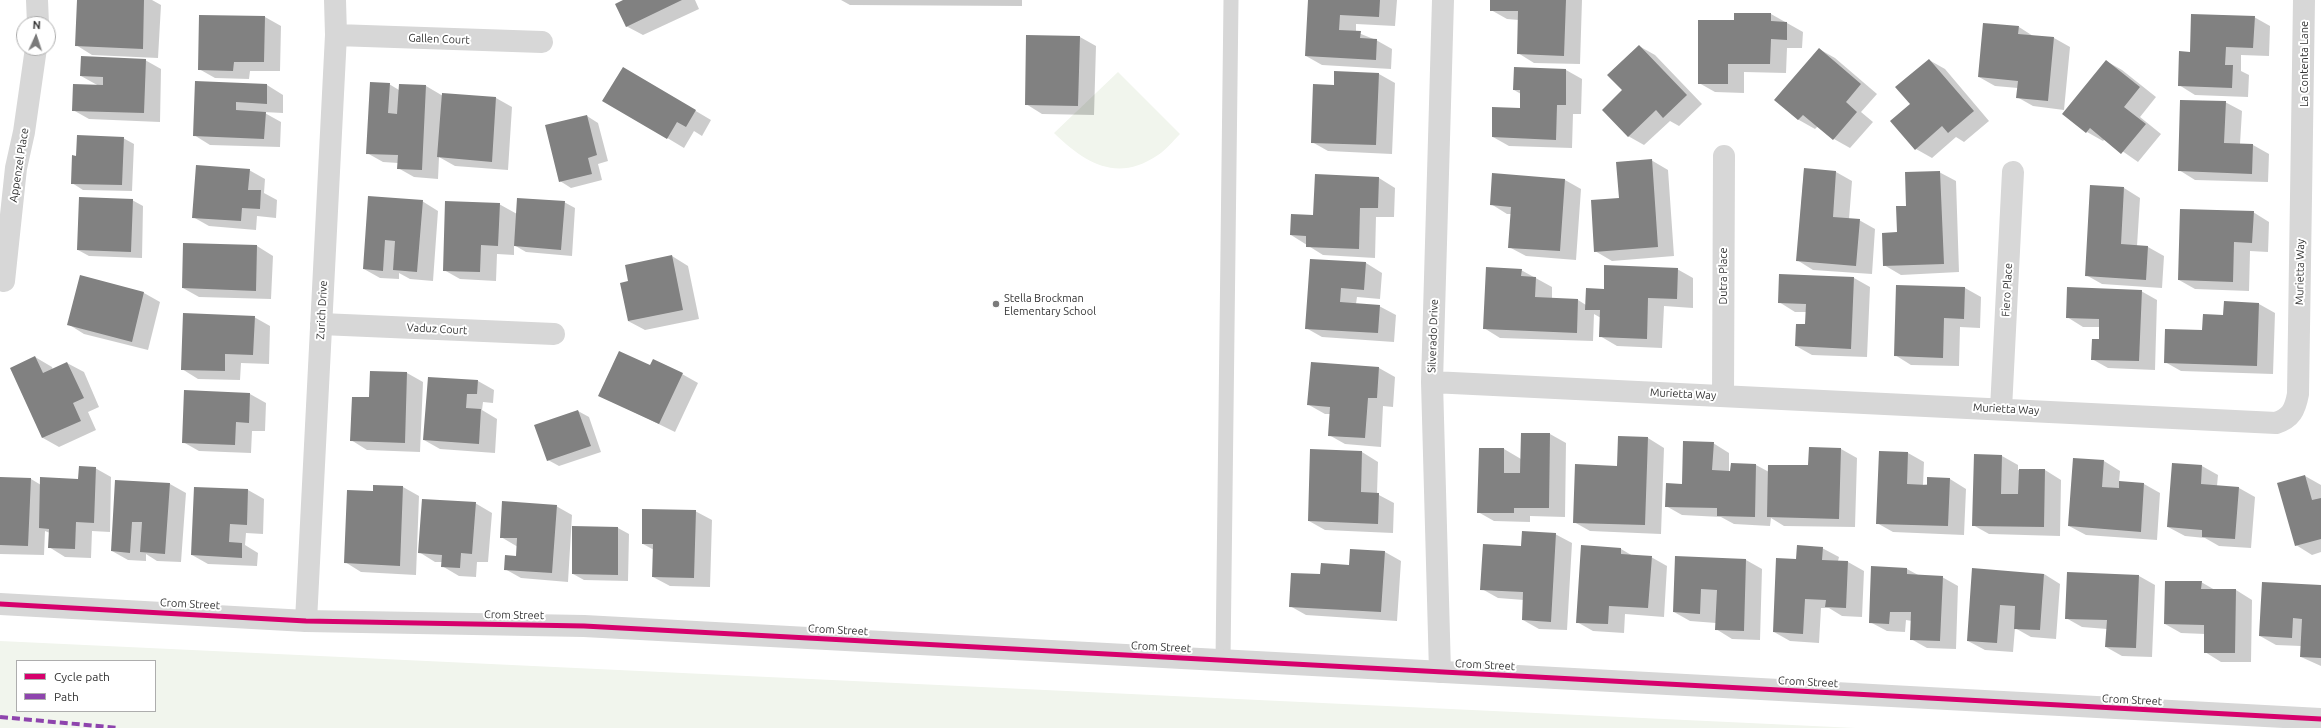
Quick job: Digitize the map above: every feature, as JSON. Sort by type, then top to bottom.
[{"type":"street","points":[[37,0],[38,16]]},
{"type":"street","name":"Zurich Drive","points":[[306,621],[336,35],[336,0]]},
{"type":"street","name":"Silverado Drive","points":[[1440,672],[1432,382],[1443,0]]},
{"type":"street","name":"La Contenta Lane","points":[[2303,129],[2304,0]]},
{"type":"street","name":"Gallen Court","points":[[336,35],[542,42]]},
{"type":"street","name":"Appenzel Place","points":[[4,281],[8,167],[24,132],[35,56]]},
{"type":"street","name":"Murietta Way","points":[[1432,382],[2276,423],[2286,419],[2294,410],[2298,394],[2303,129]]},
{"type":"street","name":"Dutra Place","points":[[1723,396],[1724,156]]},
{"type":"street","name":"Fiero Place","points":[[2001,409],[2013,172]]},
{"type":"street","name":"Vaduz Court","points":[[321,324],[554,334]]},
{"type":"street","name":"Crom Street","points":[[0,604],[306,621],[584,626],[2321,719]]},
{"type":"lane","points":[[1223,661],[1231,0]]},
{"type":"shaded area","points":[[1118,72],[1180,134],[1161,153],[1143,163],[1129,168],[1102,166],[1090,161],[1066,144],[1054,133]]},
{"type":"shaded area","points":[[0,641],[1856,728],[0,728]]},
{"type":"building","points":[[77,0],[144,0],[143,49],[75,46]]},
{"type":"building","points":[[623,0],[682,0],[626,27],[615,4]]},
{"type":"building","points":[[1308,0],[1380,0],[1379,17],[1340,15],[1339,30],[1361,31],[1360,38],[1377,39],[1376,60],[1305,56]]},
{"type":"building","points":[[1490,0],[1566,0],[1564,56],[1517,54],[1518,11],[1490,11]]},
{"type":"building","points":[[1734,13],[1771,13],[1771,21],[1787,22],[1787,40],[1771,39],[1770,64],[1728,64],[1728,84],[1698,84],[1698,20],[1734,20]]},
{"type":"building","points":[[2191,14],[2255,16],[2253,48],[2226,47],[2225,65],[2233,65],[2232,88],[2178,86],[2179,51],[2190,52]]},
{"type":"building","points":[[199,15],[265,16],[264,62],[234,62],[233,71],[198,70]]},
{"type":"building","points":[[1983,23],[2019,26],[2018,34],[2054,37],[2048,101],[2016,98],[2018,81],[1978,77]]},
{"type":"building","points":[[1026,35],[1080,36],[1078,106],[1025,105]]},
{"type":"building","points":[[1639,45],[1687,95],[1663,118],[1656,110],[1628,137],[1602,110],[1622,90],[1607,75]]},
{"type":"building","points":[[1819,48],[1861,84],[1846,102],[1857,112],[1833,140],[1803,115],[1798,120],[1774,100]]},
{"type":"building","points":[[81,56],[146,59],[144,113],[72,111],[73,84],[103,85],[103,77],[80,76]]},
{"type":"building","points":[[1929,59],[1974,111],[1948,133],[1942,126],[1915,150],[1890,121],[1910,104],[1895,87]]},
{"type":"building","points":[[2106,60],[2140,87],[2124,107],[2146,124],[2121,154],[2090,128],[2086,133],[2062,114]]},
{"type":"building","points":[[623,67],[696,110],[686,127],[677,122],[667,139],[602,101]]},
{"type":"building","points":[[1514,67],[1566,69],[1566,105],[1557,105],[1556,140],[1492,137],[1492,107],[1520,108],[1520,90],[1513,90]]},
{"type":"building","points":[[1334,71],[1379,73],[1376,145],[1311,143],[1313,84],[1334,85]]},
{"type":"building","points":[[195,81],[267,84],[267,104],[236,102],[236,110],[266,112],[264,139],[193,136]]},
{"type":"building","points":[[370,82],[390,83],[388,113],[397,114],[399,84],[426,85],[422,170],[397,169],[398,155],[366,154]]},
{"type":"building","points":[[442,93],[496,97],[492,162],[437,157]]},
{"type":"building","points":[[2180,100],[2226,101],[2224,143],[2253,144],[2252,174],[2178,171]]},
{"type":"building","points":[[587,115],[597,155],[588,158],[592,174],[559,182],[545,125]]},
{"type":"building","points":[[77,135],[124,137],[122,185],[71,184],[72,155],[76,156]]},
{"type":"building","points":[[1652,159],[1658,247],[1594,252],[1591,200],[1619,198],[1616,162]]},
{"type":"building","points":[[196,165],[250,169],[248,190],[261,190],[260,209],[242,208],[241,221],[192,218]]},
{"type":"building","points":[[1804,168],[1836,171],[1833,217],[1860,219],[1856,266],[1796,261]]},
{"type":"building","points":[[1940,171],[1944,264],[1883,266],[1882,233],[1897,232],[1896,206],[1906,206],[1905,172]]},
{"type":"building","points":[[1492,173],[1565,179],[1560,251],[1508,248],[1511,207],[1490,205]]},
{"type":"building","points":[[1315,174],[1379,177],[1378,208],[1360,208],[1359,249],[1306,247],[1306,236],[1290,235],[1291,214],[1313,215]]},
{"type":"building","points":[[2090,185],[2124,187],[2121,244],[2148,246],[2146,280],[2085,276]]},
{"type":"building","points":[[368,196],[423,200],[417,272],[393,270],[395,241],[385,240],[383,271],[363,269]]},
{"type":"building","points":[[79,197],[133,199],[131,252],[77,250]]},
{"type":"building","points":[[517,198],[565,201],[561,250],[514,246]]},
{"type":"building","points":[[445,201],[500,203],[498,246],[481,245],[480,272],[443,271]]},
{"type":"building","points":[[2180,209],[2254,211],[2252,243],[2234,242],[2233,282],[2178,280]]},
{"type":"building","points":[[183,243],[257,245],[256,291],[182,288]]},
{"type":"building","points":[[672,255],[683,310],[628,321],[620,283],[628,281],[625,265]]},
{"type":"building","points":[[1310,259],[1366,262],[1364,290],[1341,288],[1340,302],[1380,305],[1378,333],[1305,329]]},
{"type":"building","points":[[1604,265],[1678,268],[1677,299],[1648,298],[1647,339],[1599,337],[1600,310],[1585,310],[1586,288],[1604,289]]},
{"type":"building","points":[[1486,267],[1522,269],[1521,276],[1536,277],[1535,297],[1578,299],[1577,333],[1483,329]]},
{"type":"building","points":[[1779,274],[1854,277],[1851,349],[1795,346],[1796,324],[1805,324],[1806,304],[1778,303]]},
{"type":"building","points":[[80,275],[144,292],[132,342],[67,325]]},
{"type":"building","points":[[1896,285],[1965,287],[1964,319],[1944,318],[1943,358],[1894,356]]},
{"type":"building","points":[[2067,287],[2142,290],[2139,361],[2091,360],[2092,339],[2099,339],[2099,319],[2066,318]]},
{"type":"building","points":[[2224,301],[2259,303],[2257,366],[2164,363],[2165,329],[2202,330],[2203,314],[2223,315]]},
{"type":"building","points":[[183,313],[255,316],[253,355],[225,354],[225,371],[181,370]]},
{"type":"building","points":[[619,351],[650,365],[653,359],[683,373],[659,424],[598,396]]},
{"type":"building","points":[[35,356],[43,373],[67,362],[84,398],[73,403],[81,421],[42,438],[10,368]]},
{"type":"building","points":[[1311,362],[1379,367],[1377,398],[1368,398],[1365,438],[1328,436],[1330,407],[1307,405]]},
{"type":"building","points":[[370,371],[407,372],[405,443],[350,441],[352,397],[369,397]]},
{"type":"building","points":[[428,377],[478,380],[477,394],[467,394],[466,408],[481,409],[479,444],[423,440]]},
{"type":"building","points":[[184,390],[250,393],[249,423],[236,422],[235,445],[182,443]]},
{"type":"building","points":[[578,410],[591,446],[547,461],[534,425]]},
{"type":"building","points":[[1521,433],[1550,433],[1549,508],[1514,508],[1514,513],[1477,513],[1479,448],[1504,448],[1504,473],[1520,473]]},
{"type":"building","points":[[1618,436],[1648,437],[1645,525],[1573,523],[1575,464],[1617,466]]},
{"type":"building","points":[[1683,441],[1714,442],[1712,470],[1730,471],[1731,463],[1756,464],[1755,517],[1717,516],[1717,508],[1665,507],[1666,483],[1682,484]]},
{"type":"building","points":[[1809,447],[1841,448],[1839,519],[1767,517],[1768,465],[1808,465]]},
{"type":"building","points":[[1310,449],[1362,451],[1361,492],[1379,493],[1378,524],[1308,521]]},
{"type":"building","points":[[1879,451],[1908,452],[1907,484],[1927,485],[1927,477],[1950,478],[1948,526],[1876,524]]},
{"type":"building","points":[[1974,454],[2002,455],[2001,494],[2018,494],[2019,469],[2045,469],[2044,527],[1972,526]]},
{"type":"building","points":[[2073,458],[2104,460],[2102,487],[2119,488],[2119,481],[2144,483],[2141,532],[2068,526]]},
{"type":"building","points":[[2172,463],[2202,465],[2201,484],[2239,487],[2235,539],[2202,537],[2202,530],[2167,527]]},
{"type":"building","points":[[79,466],[96,467],[94,523],[76,522],[75,549],[48,548],[49,529],[39,528],[40,477],[78,479]]},
{"type":"building","points":[[2305,475],[2312,500],[2321,498],[2321,539],[2295,546],[2277,483]]},
{"type":"building","points":[[0,477],[31,478],[28,546],[0,545]]},
{"type":"building","points":[[115,480],[170,483],[165,554],[140,552],[142,522],[132,522],[130,553],[111,551]]},
{"type":"building","points":[[373,485],[403,486],[400,566],[344,563],[347,490],[373,491]]},
{"type":"building","points":[[194,487],[248,489],[247,525],[230,524],[229,542],[242,543],[242,558],[191,555]]},
{"type":"building","points":[[422,499],[476,502],[472,554],[461,553],[460,568],[441,567],[442,555],[418,553]]},
{"type":"building","points":[[502,501],[557,505],[552,573],[504,570],[505,555],[516,556],[517,538],[500,538]]},
{"type":"building","points":[[642,509],[696,510],[694,578],[652,577],[653,544],[642,544]]},
{"type":"building","points":[[572,526],[618,527],[618,575],[572,574]]},
{"type":"building","points":[[1522,531],[1556,533],[1551,622],[1522,620],[1523,592],[1480,590],[1483,544],[1521,546]]},
{"type":"building","points":[[1581,545],[1621,548],[1621,554],[1652,556],[1648,608],[1609,606],[1608,624],[1576,623]]},
{"type":"building","points":[[1797,545],[1823,547],[1822,560],[1848,561],[1846,608],[1825,607],[1826,600],[1805,599],[1803,634],[1773,632],[1776,558],[1796,559]]},
{"type":"building","points":[[1350,549],[1385,551],[1381,612],[1289,607],[1291,573],[1320,574],[1321,563],[1349,565]]},
{"type":"building","points":[[1675,556],[1746,559],[1744,631],[1715,630],[1717,590],[1701,589],[1700,614],[1673,612]]},
{"type":"building","points":[[1871,566],[1907,568],[1907,574],[1943,576],[1940,641],[1910,640],[1911,612],[1890,612],[1889,624],[1869,623]]},
{"type":"building","points":[[1972,568],[2044,574],[2040,630],[2014,629],[2015,606],[2000,605],[1997,643],[1967,641]]},
{"type":"building","points":[[2067,572],[2139,575],[2136,648],[2105,647],[2107,620],[2065,619]]},
{"type":"building","points":[[2165,581],[2202,581],[2201,589],[2236,589],[2235,653],[2204,653],[2204,625],[2164,624]]},
{"type":"building","points":[[2262,582],[2321,585],[2321,658],[2300,657],[2302,619],[2293,618],[2292,638],[2259,636]]},
{"type":"marked path","points":[[0,717],[119,728]]},
{"type":"cycle path","points":[[0,604],[306,621],[584,626],[2321,719]]},
{"type":"place","name":"Stella Brockman Elementary School","points":[[996,304]]}]
